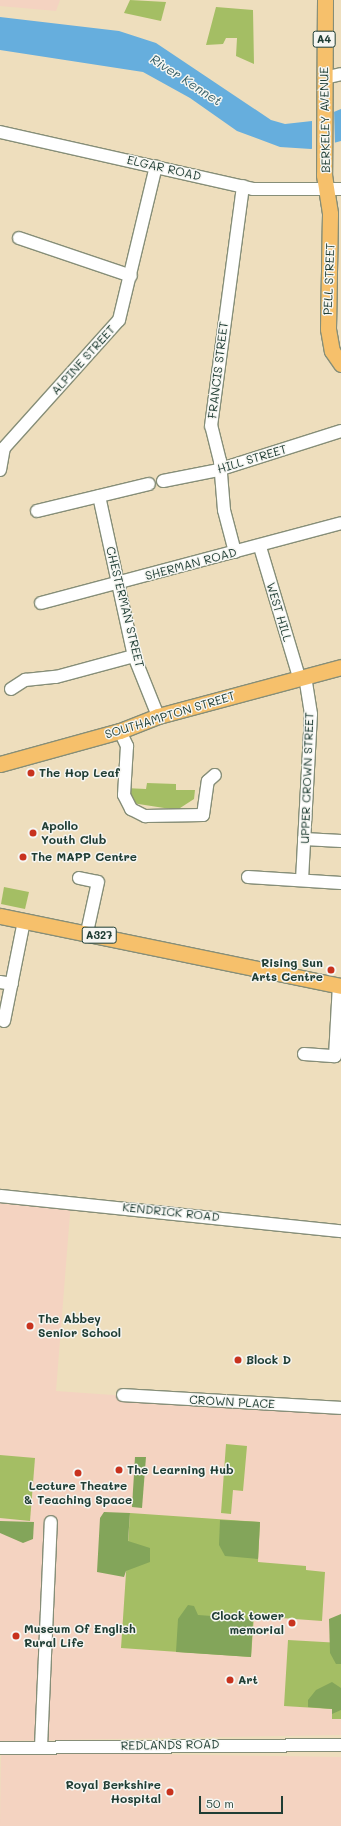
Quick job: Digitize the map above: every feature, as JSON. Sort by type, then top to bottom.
[{"type":"main road","name":"BERKELEY AVENUE","points":[[325,0],[324,154],[335,191]]},
{"type":"main road","name":"PELL STREET","points":[[335,191],[328,330],[332,351],[341,364]]},
{"type":"main road","name":"SOUTHAMPTON STREET","points":[[0,764],[120,731],[158,716],[302,676],[341,667]]},
{"type":"main road","name":"A327","points":[[0,916],[87,932],[198,958],[340,986]]},
{"type":"street","points":[[324,78],[341,74]]},
{"type":"street","name":"ELGAR ROAD","points":[[0,132],[265,191],[335,191]]},
{"type":"street","name":"ALPINE STREET","points":[[0,470],[4,448],[119,320],[131,276],[156,166]]},
{"type":"street","name":"FRANCIS STREET","points":[[235,552],[218,470],[220,461],[211,426],[243,186]]},
{"type":"street","points":[[19,238],[131,276]]},
{"type":"street","name":"HILL STREET","points":[[162,481],[218,470],[341,431]]},
{"type":"street","points":[[37,511],[149,484]]},
{"type":"street","name":"CHESTERMAN STREET","points":[[99,496],[134,656],[158,716]]},
{"type":"street","name":"SHERMAN ROAD","points":[[41,603],[235,552],[260,547],[341,522]]},
{"type":"street","name":"WEST HILL","points":[[260,547],[302,676]]},
{"type":"street","points":[[11,689],[25,680],[56,677],[134,656]]},
{"type":"street","name":"UPPER CROWN STREET","points":[[302,676],[311,714],[302,880]]},
{"type":"street","points":[[120,731],[127,746],[124,795],[131,809],[144,816],[203,815],[208,781],[214,775]]},
{"type":"street","points":[[304,839],[341,841]]},
{"type":"street","points":[[248,877],[341,883]]},
{"type":"street","points":[[79,878],[98,882],[87,932]]},
{"type":"street","points":[[4,1021],[24,921]]},
{"type":"street","points":[[0,982],[12,984]]},
{"type":"street","points":[[304,1054],[335,1056],[340,986]]},
{"type":"street","name":"KENDRICK ROAD","points":[[0,1196],[341,1231]]},
{"type":"street","name":"CROWN PLACE","points":[[123,1395],[341,1408]]},
{"type":"street","points":[[41,1747],[51,1522]]},
{"type":"street","name":"REDLANDS ROAD","points":[[0,1748],[341,1745]]},
{"type":"shaded area","points":[[0,0],[60,0],[56,11],[0,6]]},
{"type":"shaded area","points":[[0,1196],[71,1201],[56,1391],[341,1411],[341,1735],[0,1741]]},
{"type":"shaded area","name":"Royal Berkshire Hospital","points":[[1,1752],[341,1757],[341,1826],[0,1826]]},
{"type":"green space","points":[[130,0],[166,2],[161,21],[124,13]]},
{"type":"green space","points":[[216,7],[253,10],[254,64],[236,56],[237,38],[226,38],[223,44],[206,45]]},
{"type":"green space","points":[[147,783],[176,784],[176,790],[195,790],[194,799],[177,810],[132,803],[125,788],[146,789]]},
{"type":"green space","points":[[4,887],[29,892],[25,909],[1,904]]},
{"type":"green space","points":[[226,1444],[247,1446],[243,1491],[233,1490],[231,1514],[221,1513]]},
{"type":"green space","points":[[0,1455],[35,1458],[30,1521],[0,1518]]},
{"type":"green space","points":[[135,1457],[146,1457],[142,1508],[132,1507]]},
{"type":"green space","points":[[104,1512],[130,1513],[128,1541],[150,1548],[150,1562],[126,1571],[124,1577],[97,1572],[100,1518]]},
{"type":"green space","points":[[130,1513],[260,1522],[258,1562],[306,1566],[306,1570],[325,1572],[322,1621],[254,1616],[251,1657],[121,1648]]},
{"type":"green space","points":[[220,1520],[260,1522],[258,1559],[225,1556],[219,1545]]},
{"type":"green space","points":[[0,1521],[34,1522],[33,1539],[23,1543],[0,1533]]},
{"type":"green space","points":[[188,1605],[194,1606],[198,1615],[253,1619],[251,1657],[176,1652],[178,1619]]},
{"type":"green space","points":[[341,1614],[341,1664],[336,1664],[330,1653],[329,1619]]},
{"type":"green space","points":[[288,1640],[341,1643],[341,1719],[332,1719],[332,1709],[284,1706]]},
{"type":"green space","points":[[332,1682],[341,1688],[341,1710],[332,1714],[332,1709],[308,1707],[308,1700],[316,1690]]},
{"type":"water","name":"River Kennet","points":[[0,17],[119,31],[156,43],[271,120],[285,124],[312,121],[341,109],[341,141],[311,149],[280,147],[237,131],[190,98],[143,72],[0,50]]},
{"type":"pier","points":[[334,109],[335,145],[312,151],[312,119]]},
{"type":"place","name":"The Hop Leaf","points":[[31,773]]},
{"type":"place","name":"Apollo Youth Club","points":[[33,833]]},
{"type":"place","name":"The MAPP Centre","points":[[23,857]]},
{"type":"place","name":"Rising Sun Arts Centre","points":[[331,970]]},
{"type":"place","name":"The Abbey Senior School","points":[[30,1326]]},
{"type":"place","name":"Block D","points":[[238,1360]]},
{"type":"place","name":"The Learning Hub","points":[[119,1470]]},
{"type":"place","name":"Lecture Theatre & Teaching Space","points":[[78,1473]]},
{"type":"place","name":"Clock tower memorial","points":[[292,1623]]},
{"type":"place","name":"Museum Of English Rural Life","points":[[16,1636]]},
{"type":"place","name":"Art","points":[[230,1680]]},
{"type":"place","name":"Royal Berkshire Hospital","points":[[170,1792]]}]
